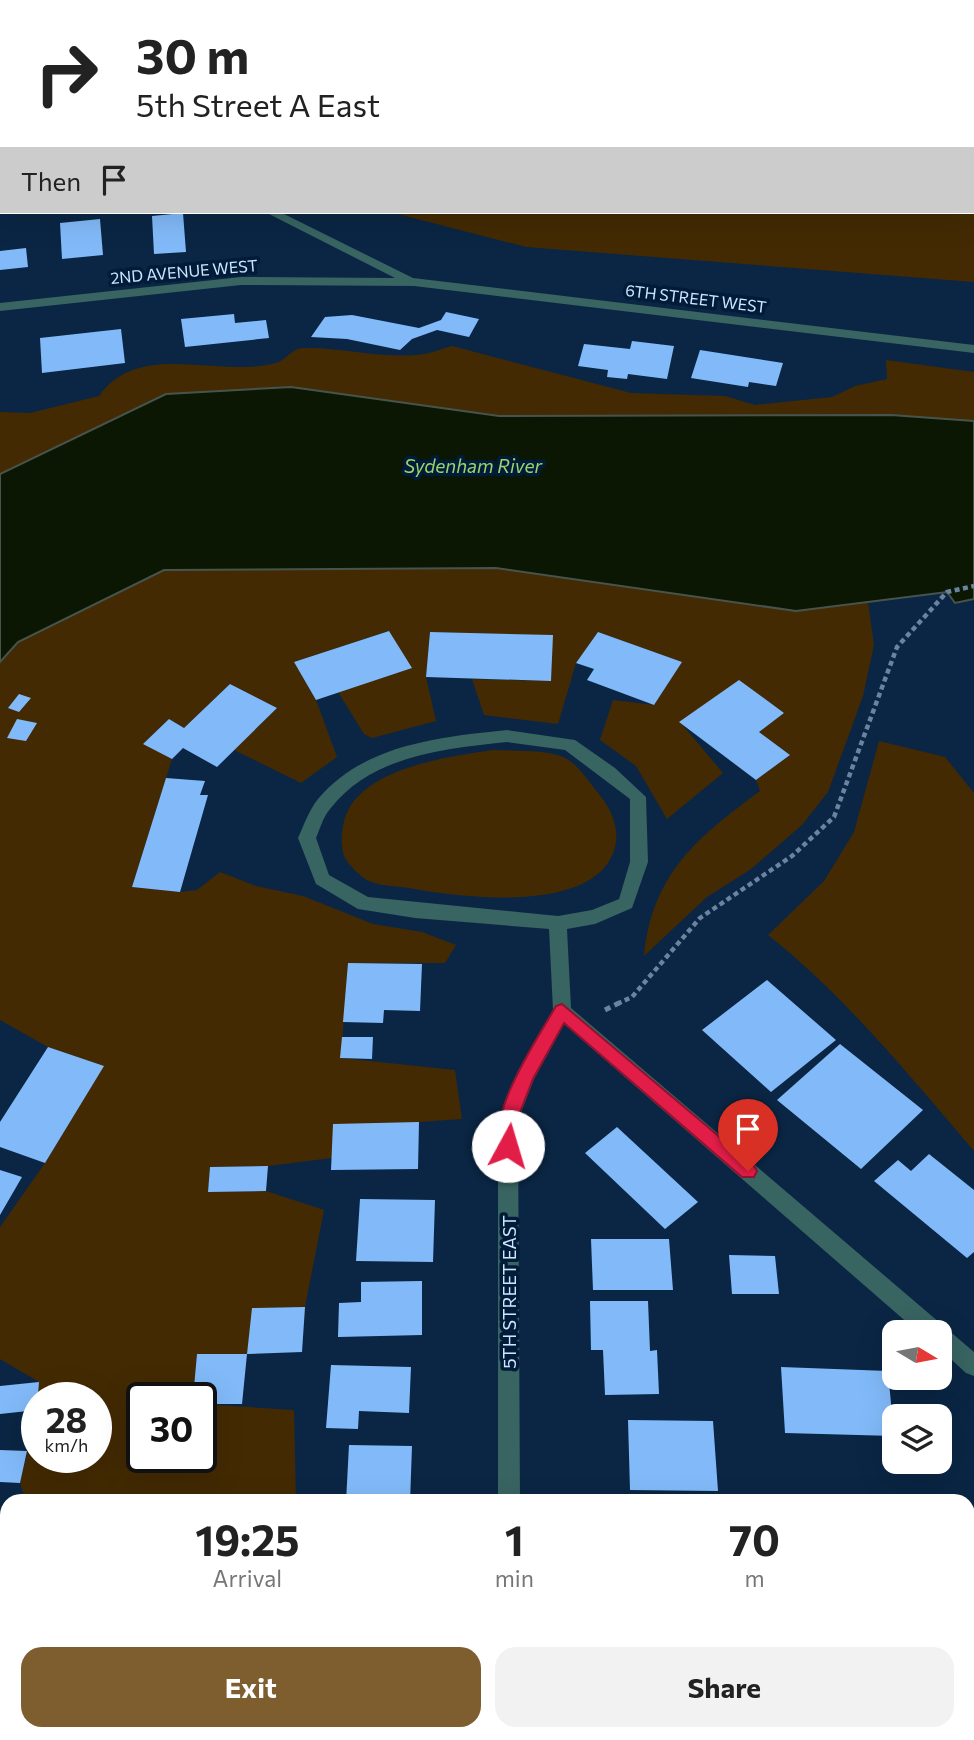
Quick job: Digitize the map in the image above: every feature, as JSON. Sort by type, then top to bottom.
[{"type":"street","points":[[275,214],[414,282]]},
{"type":"street","name":"2ND AVENUE WEST","points":[[0,307],[241,281],[414,282]]},
{"type":"street","name":"6TH STREET WEST","points":[[414,282],[974,349]]},
{"type":"street","points":[[508,736],[569,744],[638,797],[639,862],[626,903],[595,917],[558,923],[365,904],[322,879],[307,838],[324,805],[368,766],[432,744],[508,736]]},
{"type":"street","points":[[558,923],[562,1011],[920,1320]]},
{"type":"street","name":"5TH STREET EAST","points":[[509,1494],[508,1120],[525,1077],[562,1011]]},
{"type":"street","points":[[952,1347],[974,1366]]},
{"type":"path","points":[[562,1011],[608,1010],[632,997],[701,918],[792,856],[834,817],[897,647],[947,592],[974,586]]},
{"type":"shaded area","points":[[398,214],[974,214],[974,282],[526,247]]},
{"type":"shaded area","points":[[452,346],[631,393],[725,396],[755,405],[832,397],[855,386],[887,379],[886,360],[974,372],[974,421],[891,415],[499,416],[291,387],[166,394],[0,474],[0,412],[30,413],[99,396],[116,379],[136,369],[181,364],[253,367],[276,363],[303,348],[401,356],[424,354]]},
{"type":"shaded area","points":[[496,568],[796,611],[868,602],[874,645],[863,696],[828,792],[802,825],[751,869],[707,897],[644,956],[649,927],[668,879],[698,842],[760,791],[756,780],[790,755],[759,732],[784,713],[739,681],[680,722],[723,773],[667,819],[636,766],[600,740],[613,700],[654,705],[682,662],[598,632],[576,663],[558,724],[484,715],[472,679],[551,681],[552,636],[430,632],[426,677],[436,721],[372,738],[364,734],[338,692],[411,668],[388,631],[294,662],[316,700],[337,757],[301,783],[234,750],[277,708],[230,684],[184,728],[169,719],[144,743],[172,759],[132,887],[180,892],[197,890],[220,872],[256,886],[303,896],[373,924],[422,932],[456,945],[445,963],[348,963],[341,1058],[455,1070],[462,1119],[419,1122],[332,1158],[268,1166],[210,1167],[208,1192],[266,1191],[324,1210],[305,1307],[253,1308],[247,1354],[197,1354],[194,1382],[126,1382],[126,1473],[217,1473],[217,1405],[294,1410],[296,1494],[24,1494],[20,1483],[22,1473],[112,1473],[112,1382],[39,1382],[0,1359],[0,1227],[45,1163],[103,1066],[48,1047],[0,1020],[0,662],[18,642],[164,570]]},
{"type":"shaded area","points":[[879,741],[945,757],[974,793],[974,1151],[850,1010],[768,935],[824,881],[854,832]]},
{"type":"shaded area","points":[[493,750],[552,754],[567,759],[580,770],[607,806],[615,826],[615,847],[603,869],[583,884],[556,892],[525,897],[493,897],[376,884],[364,878],[349,864],[343,851],[343,826],[350,807],[364,791],[404,769]]},
{"type":"water","name":"Sydenham River","points":[[291,387],[499,416],[891,415],[974,421],[974,599],[955,603],[947,592],[796,611],[496,568],[164,570],[18,642],[0,662],[0,474],[166,394]]},
{"type":"building","points":[[183,214],[186,252],[154,254],[152,216]]},
{"type":"building","points":[[100,219],[103,255],[62,259],[60,223]]},
{"type":"building","points":[[26,248],[28,267],[0,270],[0,251]]},
{"type":"building","points":[[446,312],[479,319],[469,337],[437,330],[412,339],[400,350],[347,339],[311,337],[325,317],[352,315],[419,328],[441,320]]},
{"type":"building","points":[[234,314],[235,323],[266,320],[269,338],[185,347],[181,319]]},
{"type":"building","points":[[121,329],[125,363],[42,373],[40,338]]},
{"type":"building","points":[[632,341],[674,346],[667,379],[628,374],[627,379],[607,377],[608,370],[578,366],[584,344],[630,349]]},
{"type":"building","points":[[700,350],[783,363],[776,386],[749,382],[748,387],[691,378]]},
{"type":"building","points":[[389,631],[412,668],[316,700],[294,662]]},
{"type":"building","points":[[430,632],[553,635],[551,681],[426,677]]},
{"type":"building","points":[[598,632],[682,662],[654,705],[587,680],[594,669],[576,663]]},
{"type":"building","points":[[739,680],[784,713],[759,732],[790,755],[756,780],[679,722]]},
{"type":"building","points":[[230,684],[277,708],[217,767],[183,748],[172,759],[143,744],[169,719],[184,728]]},
{"type":"building","points":[[19,694],[31,698],[19,712],[8,708]]},
{"type":"building","points":[[17,719],[37,723],[26,741],[7,738]]},
{"type":"building","points":[[166,778],[205,781],[200,795],[208,795],[180,892],[132,887]]},
{"type":"building","points":[[348,963],[422,964],[420,1011],[384,1010],[383,1023],[343,1022]]},
{"type":"building","points":[[767,980],[836,1040],[771,1092],[702,1030]]},
{"type":"building","points":[[342,1037],[373,1037],[372,1059],[340,1058]]},
{"type":"building","points":[[840,1044],[923,1110],[861,1169],[777,1100]]},
{"type":"building","points":[[48,1047],[104,1066],[45,1163],[0,1147],[0,1122]]},
{"type":"building","points":[[419,1122],[418,1169],[331,1170],[333,1124]]},
{"type":"building","points":[[617,1127],[698,1202],[665,1229],[585,1153]]},
{"type":"building","points":[[929,1154],[974,1190],[974,1252],[967,1258],[874,1181],[898,1160],[911,1171]]},
{"type":"building","points":[[268,1166],[266,1191],[208,1192],[210,1167]]},
{"type":"building","points":[[0,1170],[22,1177],[0,1215]]},
{"type":"building","points":[[360,1199],[435,1200],[433,1262],[356,1261]]},
{"type":"building","points":[[591,1239],[669,1239],[673,1290],[593,1290]]},
{"type":"building","points":[[729,1255],[775,1256],[779,1294],[732,1294]]},
{"type":"building","points":[[422,1281],[422,1335],[338,1337],[339,1303],[361,1302],[361,1282]]},
{"type":"building","points":[[590,1301],[648,1301],[650,1351],[657,1350],[659,1394],[605,1395],[603,1350],[591,1350]]},
{"type":"building","points":[[305,1307],[302,1352],[247,1354],[252,1308]]},
{"type":"building","points":[[197,1354],[247,1354],[242,1404],[217,1404],[217,1382],[194,1382]]},
{"type":"building","points":[[331,1365],[411,1367],[409,1413],[359,1411],[358,1429],[326,1428]]},
{"type":"building","points":[[781,1367],[882,1371],[882,1390],[890,1390],[891,1404],[882,1404],[882,1436],[785,1433]]},
{"type":"building","points":[[21,1384],[21,1412],[0,1414],[0,1386]]},
{"type":"building","points":[[628,1420],[713,1421],[718,1491],[630,1490]]},
{"type":"building","points":[[349,1445],[412,1446],[410,1494],[346,1494]]},
{"type":"building","points":[[0,1450],[21,1451],[20,1483],[0,1482]]},
{"type":"route","points":[[508,1146],[508,1120],[525,1077],[562,1011],[748,1171]]}]
